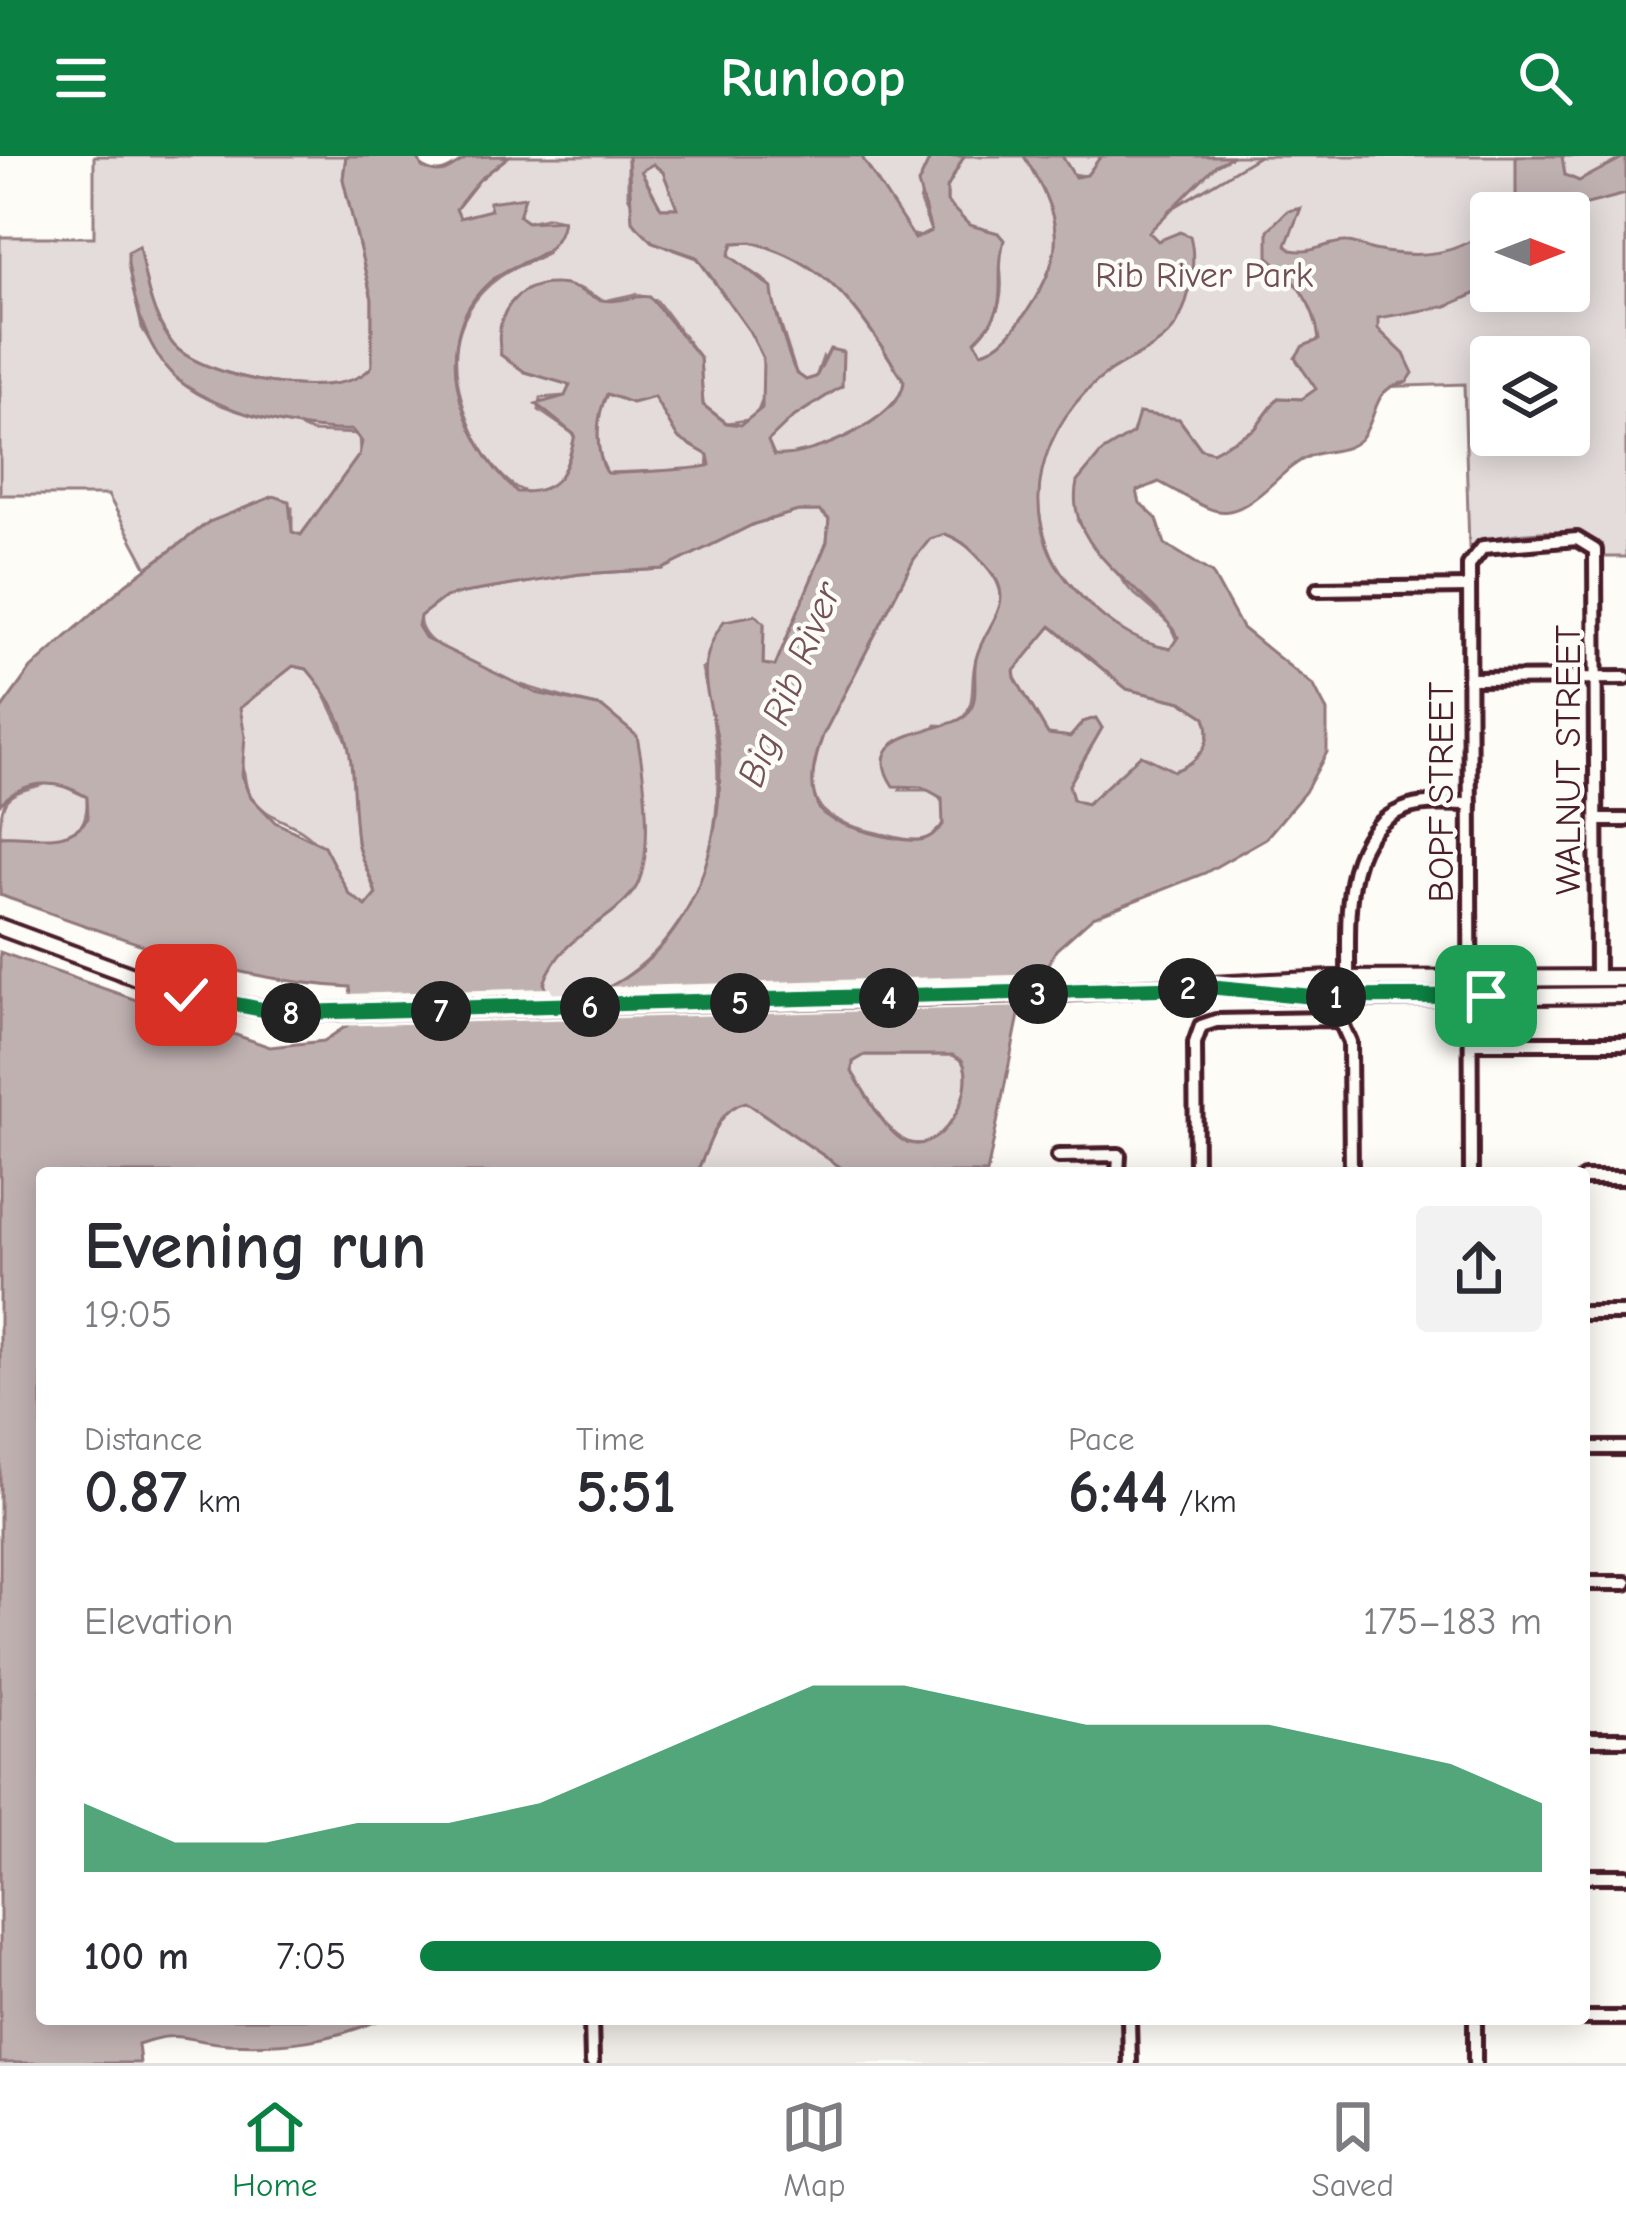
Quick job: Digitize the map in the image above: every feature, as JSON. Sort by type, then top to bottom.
[{"type":"main road","points":[[0,927],[208,1002],[255,1011],[618,1006],[1348,979],[1626,978]]},
{"type":"main road","points":[[1213,987],[1318,997],[1626,995]]},
{"type":"street","name":"BOPF STREET","points":[[1472,1167],[1472,555],[1483,547],[1577,539],[1589,544]]},
{"type":"street","name":"WALNUT STREET","points":[[1589,544],[1596,556],[1597,978]]},
{"type":"street","points":[[1318,589],[1469,587]]},
{"type":"street","points":[[1469,679],[1626,678]]},
{"type":"street","points":[[1348,979],[1351,883],[1369,843],[1402,809],[1470,804]]},
{"type":"street","points":[[1597,820],[1626,820]]},
{"type":"street","points":[[1196,1167],[1197,1032],[1212,1021],[1274,1020],[1336,1020],[1346,1030],[1351,1167]]},
{"type":"street","points":[[1471,1042],[1626,1042]]},
{"type":"street","points":[[1058,1156],[1119,1155],[1118,1167]]},
{"type":"street","points":[[1590,1178],[1626,1178]]},
{"type":"street","points":[[1590,1313],[1626,1313]]},
{"type":"street","points":[[1590,1448],[1626,1448]]},
{"type":"street","points":[[1590,1583],[1626,1582]]},
{"type":"street","points":[[1590,1738],[1626,1738]]},
{"type":"street","points":[[1590,1876],[1626,1876]]},
{"type":"street","points":[[1590,2018],[1626,2018]]},
{"type":"street","points":[[591,2025],[592,2063]]},
{"type":"street","points":[[1129,2025],[1130,2063]]},
{"type":"street","points":[[1475,2025],[1475,2063]]},
{"type":"shaded area","points":[[591,2025],[1129,2025],[1130,2063],[592,2063]]},
{"type":"green space","points":[[94,156],[346,156],[343,179],[372,299],[372,366],[357,378],[333,384],[272,383],[240,377],[188,357],[172,344],[159,322],[139,247],[128,263],[142,328],[166,367],[312,432],[359,434],[360,455],[301,535],[292,532],[292,508],[209,522],[147,568],[108,495],[0,495],[0,237],[94,237]]},
{"type":"green space","points":[[509,156],[628,156],[628,196],[653,242],[697,258],[763,357],[765,393],[755,419],[727,423],[703,405],[700,358],[657,301],[635,294],[604,301],[579,288],[501,355],[525,372],[570,385],[565,396],[541,398],[539,410],[575,435],[560,476],[541,492],[518,488],[496,469],[462,403],[456,365],[460,330],[476,299],[492,283],[546,253],[563,220],[549,217],[528,222],[492,210],[460,218],[456,209],[479,180]]},
{"type":"green space","points":[[861,156],[931,156],[920,202],[931,231],[927,238],[909,234]]},
{"type":"green space","points":[[964,156],[1024,156],[1046,197],[1055,233],[1050,269],[1028,310],[1002,341],[981,352],[975,341],[995,315],[1001,291],[998,233],[969,225],[947,202],[947,188]]},
{"type":"green space","name":"Rib River Park","points":[[1062,156],[1626,156],[1626,557],[1602,557],[1597,541],[1568,533],[1514,534],[1469,547],[1464,384],[1317,389],[1302,399],[1278,398],[1255,429],[1213,452],[1201,449],[1179,419],[1134,435],[1109,451],[1078,521],[1130,590],[1169,623],[1178,643],[1170,649],[1140,641],[1113,626],[1088,607],[1052,556],[1038,496],[1043,457],[1064,414],[1085,176],[1068,173]]},
{"type":"green space","points":[[653,164],[663,172],[678,208],[660,208],[640,171]]},
{"type":"green space","points":[[751,242],[779,251],[824,277],[858,313],[904,381],[900,395],[872,422],[809,451],[774,455],[768,441],[792,418],[842,386],[823,357],[816,377],[806,380],[796,373],[767,282],[729,256],[733,243]]},
{"type":"green space","points":[[616,393],[632,403],[654,397],[678,438],[708,455],[707,469],[607,473],[598,444],[598,423],[606,394]]},
{"type":"green space","points":[[798,511],[820,511],[829,520],[827,542],[775,666],[763,664],[764,623],[702,669],[718,772],[715,822],[704,870],[685,913],[655,952],[616,983],[566,1007],[545,994],[551,964],[574,937],[630,896],[602,707],[526,687],[465,662],[424,633],[420,616],[445,597],[463,593],[580,574],[663,569],[754,524]]},
{"type":"green space","points":[[945,534],[966,545],[983,562],[1000,589],[1001,600],[974,666],[968,710],[954,726],[936,725],[900,790],[933,790],[945,805],[942,824],[929,837],[906,839],[828,815],[814,793],[813,778],[823,735],[914,559],[930,538]]},
{"type":"green space","points":[[1051,626],[1127,689],[1182,702],[1205,717],[1208,735],[1197,757],[1174,771],[1141,755],[1087,804],[1073,800],[1069,785],[1102,728],[1095,718],[1083,722],[1071,737],[1048,734],[1015,678],[1014,670]]},
{"type":"green space","points":[[293,666],[307,669],[319,683],[351,749],[357,843],[376,894],[366,906],[343,887],[307,834],[263,809],[246,786],[239,708]]},
{"type":"green space","points":[[52,781],[87,797],[80,827],[59,838],[0,836],[6,801]]},
{"type":"green space","points":[[864,1055],[953,1055],[962,1061],[965,1088],[953,1120],[930,1141],[916,1144],[902,1139],[881,1118],[852,1072],[853,1062]]},
{"type":"green space","points":[[746,1102],[840,1167],[699,1167],[720,1121]]},
{"type":"water","name":"Big Rib River","points":[[346,156],[417,156],[422,167],[436,172],[468,158],[509,156],[479,180],[456,209],[460,218],[491,210],[489,202],[525,197],[519,216],[527,222],[563,220],[547,250],[506,270],[474,300],[460,327],[455,356],[457,386],[479,445],[517,492],[531,492],[559,478],[575,435],[536,404],[565,396],[570,385],[525,372],[501,355],[504,314],[529,289],[563,285],[608,301],[650,297],[700,358],[703,405],[726,423],[741,425],[762,408],[763,358],[750,332],[697,257],[653,242],[632,221],[628,156],[861,156],[915,239],[931,231],[918,184],[931,156],[964,156],[947,188],[947,202],[969,225],[998,233],[1004,240],[999,304],[975,341],[981,352],[1002,341],[1023,317],[1055,251],[1052,215],[1024,156],[1062,156],[1075,177],[1087,175],[1101,156],[1233,156],[1216,165],[1149,232],[1158,241],[1180,232],[1190,236],[1191,281],[1176,325],[1162,340],[1109,372],[1085,393],[1065,417],[1042,472],[1043,531],[1053,559],[1072,586],[1116,626],[1170,649],[1178,637],[1165,619],[1111,567],[1082,529],[1076,507],[1077,482],[1102,452],[1133,433],[1139,413],[1179,419],[1201,449],[1213,452],[1255,429],[1278,398],[1302,399],[1316,389],[1295,358],[1303,346],[1319,340],[1313,314],[1295,284],[1268,256],[1268,230],[1287,211],[1301,208],[1286,245],[1291,250],[1347,242],[1391,253],[1422,254],[1470,241],[1470,296],[1447,306],[1378,318],[1378,329],[1404,354],[1413,373],[1407,382],[1382,395],[1363,436],[1353,445],[1307,457],[1256,498],[1229,511],[1206,507],[1159,482],[1137,491],[1140,503],[1157,519],[1165,544],[1212,573],[1242,628],[1314,686],[1327,711],[1327,752],[1305,792],[1266,838],[1205,873],[1093,917],[1056,950],[1019,1015],[988,1167],[840,1167],[746,1102],[720,1121],[699,1167],[36,1167],[36,2025],[366,2025],[288,2043],[228,2044],[165,2037],[138,2044],[140,2063],[0,2063],[0,952],[270,1047],[324,1041],[354,1021],[350,987],[216,966],[128,941],[0,895],[0,836],[59,836],[88,818],[87,797],[54,784],[21,789],[0,804],[0,711],[31,668],[126,584],[209,522],[274,496],[289,501],[292,532],[301,535],[359,455],[362,442],[352,430],[305,427],[251,415],[180,381],[165,366],[145,330],[128,252],[139,246],[159,321],[187,356],[240,376],[304,385],[357,378],[372,366],[372,299],[343,179]],"holes":[[[653,164],[663,172],[677,208],[661,208],[641,171]],[[751,242],[779,251],[824,277],[874,334],[904,381],[900,395],[872,422],[831,443],[774,455],[768,441],[792,418],[842,386],[843,352],[830,349],[816,377],[806,380],[796,373],[772,288],[729,255],[733,243]],[[607,394],[632,403],[654,397],[678,438],[708,455],[710,465],[607,473],[598,444]],[[798,511],[820,511],[829,519],[827,542],[775,666],[763,664],[764,623],[756,615],[724,621],[707,659],[705,677],[720,771],[710,851],[697,888],[680,922],[656,952],[627,976],[593,993],[552,1003],[544,983],[552,966],[573,942],[622,904],[640,878],[646,816],[637,736],[602,707],[536,693],[426,639],[418,626],[420,616],[445,597],[463,593],[580,574],[663,569],[754,524]],[[945,534],[978,557],[997,581],[1000,603],[976,659],[975,694],[968,713],[895,742],[886,752],[884,767],[893,786],[922,787],[942,798],[943,825],[933,835],[898,839],[826,816],[816,801],[815,762],[823,735],[914,559],[930,539]],[[1051,626],[1127,689],[1182,702],[1205,717],[1208,735],[1197,757],[1174,771],[1141,755],[1087,804],[1073,800],[1069,785],[1102,728],[1096,718],[1083,722],[1070,737],[1048,734],[1014,671]],[[293,666],[307,669],[345,732],[358,847],[376,894],[366,906],[349,894],[324,846],[275,822],[249,795],[242,776],[245,736],[240,708]],[[865,1055],[953,1055],[962,1060],[966,1073],[961,1104],[942,1132],[916,1144],[902,1140],[888,1127],[852,1072],[853,1062]]]},
{"type":"water","points":[[1516,156],[1562,156],[1565,175],[1579,181],[1626,156],[1626,194],[1590,203],[1590,192],[1516,192]]},
{"type":"pier","points":[[1047,974],[1029,1007],[331,1026],[348,1018],[345,994],[550,988],[555,998],[566,1001],[597,987]]},
{"type":"waterway","points":[[1168,211],[1259,156]]},
{"type":"route","points":[[186,995],[281,1013],[1213,987],[1318,997],[1486,996]]}]
